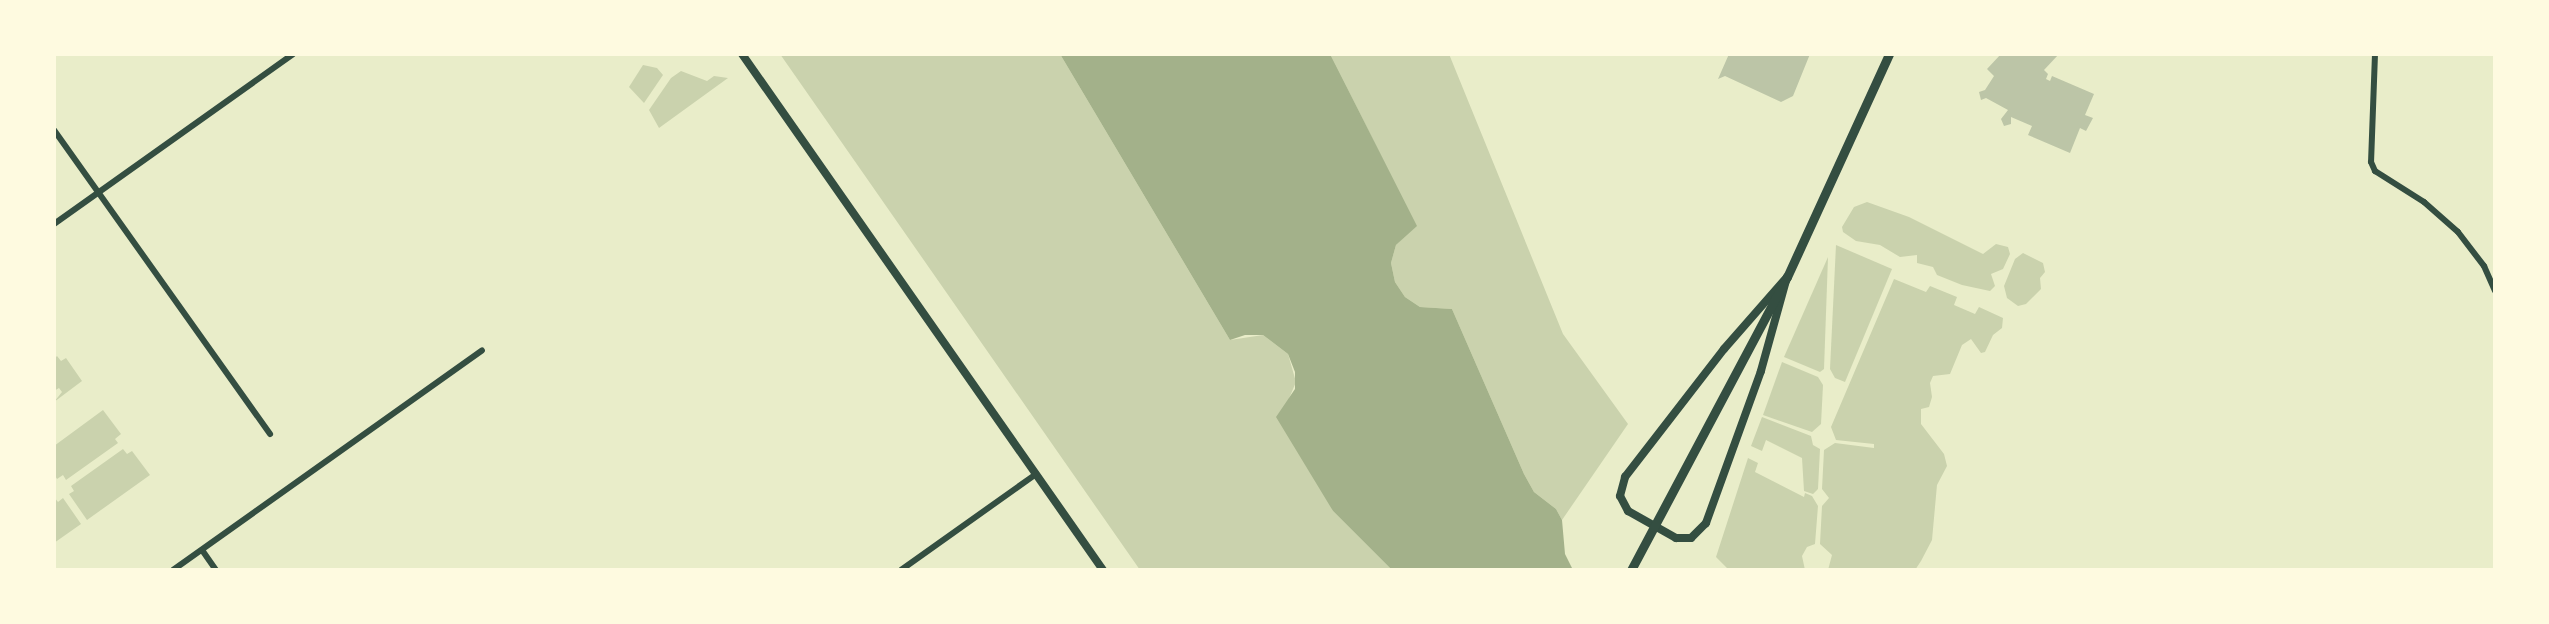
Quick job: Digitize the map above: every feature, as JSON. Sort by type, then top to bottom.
[{"type":"main road","points":[[1631,570],[1787,277],[1889,54]]},
{"type":"street","points":[[54,224],[293,54]]},
{"type":"street","points":[[742,54],[1103,570]]},
{"type":"street","points":[[2375,54],[2371,162],[2381,177],[2424,202],[2458,232],[2480,258],[2495,291]]},
{"type":"street","points":[[54,130],[270,434]]},
{"type":"street","points":[[1787,277],[1761,371],[1706,523],[1691,538],[1676,538],[1628,511],[1620,496],[1625,477],[1724,349],[1787,277]]},
{"type":"street","points":[[173,570],[482,350]]},
{"type":"street","points":[[901,570],[1036,474]]},
{"type":"street","points":[[202,550],[216,570]]},
{"type":"shaded area","points":[[780,54],[1060,54],[1230,340],[1263,335],[1288,354],[1296,382],[1285,408],[1333,511],[1392,570],[1140,570]]},
{"type":"shaded area","points":[[1060,54],[1330,54],[1417,226],[1396,245],[1391,263],[1395,282],[1405,297],[1420,307],[1452,309],[1524,474],[1534,492],[1556,509],[1562,520],[1565,554],[1573,570],[1392,570],[1333,511],[1276,417],[1295,389],[1295,372],[1288,354],[1263,335],[1245,335],[1230,340]]},
{"type":"shaded area","points":[[1330,54],[1449,54],[1563,334],[1628,424],[1562,520],[1556,509],[1534,492],[1524,474],[1452,309],[1420,307],[1405,297],[1395,282],[1391,263],[1396,245],[1416,226]]},
{"type":"shaded area","points":[[643,65],[657,68],[663,75],[644,103],[629,87]]},
{"type":"shaded area","points":[[681,71],[707,81],[714,76],[728,78],[659,128],[649,110],[671,78]]},
{"type":"shaded area","points":[[1867,202],[1909,217],[1983,254],[1996,244],[2008,247],[2010,254],[2003,269],[1991,274],[1995,286],[1990,291],[1962,285],[1937,275],[1933,267],[1917,263],[1917,255],[1900,257],[1880,245],[1856,241],[1843,232],[1842,227],[1854,207]]},
{"type":"shaded area","points":[[1836,245],[1892,269],[1845,382],[1835,378],[1830,369]]},
{"type":"shaded area","points":[[2023,253],[2043,263],[2045,272],[2040,278],[2041,289],[2026,304],[2018,306],[2007,298],[2004,286],[2015,259]]},
{"type":"shaded area","points":[[1828,257],[1824,369],[1820,372],[1784,357]]},
{"type":"shaded area","points":[[1894,279],[1926,292],[1930,286],[1957,297],[1954,305],[1975,314],[1979,307],[2003,318],[2002,328],[1993,335],[1985,352],[1981,353],[1971,339],[1962,345],[1950,374],[1933,376],[1930,383],[1932,397],[1929,407],[1921,409],[1921,424],[1944,454],[1947,466],[1937,485],[1932,540],[1915,570],[1828,570],[1832,555],[1820,544],[1822,506],[1829,498],[1822,489],[1824,450],[1835,443],[1874,448],[1874,444],[1836,440],[1831,427]]},
{"type":"shaded area","points":[[57,356],[61,361],[66,358],[82,381],[54,402],[62,392],[59,388],[54,391],[54,359]]},
{"type":"shaded area","points":[[1782,362],[1818,377],[1823,385],[1821,424],[1812,432],[1763,415]]},
{"type":"shaded area","points":[[103,410],[121,434],[115,439],[118,443],[66,480],[63,475],[57,479],[54,474],[54,446]]},
{"type":"shaded area","points":[[1762,417],[1811,436],[1813,445],[1820,449],[1818,489],[1813,494],[1804,491],[1802,458],[1766,440],[1762,451],[1751,446]]},
{"type":"shaded area","points":[[123,449],[127,454],[132,451],[150,475],[87,520],[69,494],[74,491],[71,486]]},
{"type":"shaded area","points":[[1748,458],[1758,463],[1755,472],[1804,497],[1805,493],[1812,496],[1818,506],[1815,544],[1807,547],[1802,556],[1805,570],[1729,570],[1716,557]]},
{"type":"shaded area","points":[[54,497],[58,502],[63,498],[81,524],[54,543]]},
{"type":"building","points":[[1729,54],[1810,54],[1793,96],[1781,102],[1725,76],[1718,79]]},
{"type":"building","points":[[2001,54],[2059,54],[2044,70],[2048,74],[2046,79],[2050,81],[2052,76],[2094,94],[2085,115],[2093,118],[2086,131],[2080,128],[2070,153],[2028,135],[2032,126],[2011,117],[2011,124],[2004,126],[2001,119],[2008,110],[1986,98],[1981,100],[1979,92],[1985,90],[1994,76],[1987,69]]}]
